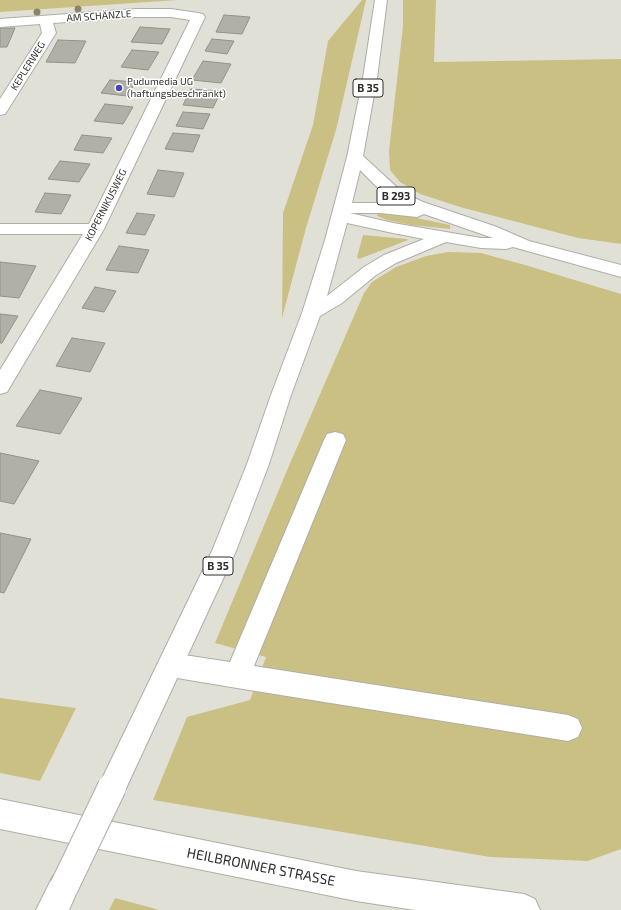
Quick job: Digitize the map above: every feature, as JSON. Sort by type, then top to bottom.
[{"type":"main road","name":"B 35","points":[[58,899],[224,552],[258,464],[281,395],[312,313],[341,212],[355,157],[370,78],[381,0]]},
{"type":"main road","name":"AM SCHÄNZLE","points":[[0,23],[136,13],[171,13],[198,17]]},
{"type":"main road","name":"KOPERNIKUSWEG","points":[[0,387],[95,229],[198,17]]},
{"type":"main road","name":"KEPLERWEG","points":[[0,111],[49,33],[46,19]]},
{"type":"main road","name":"B 293","points":[[355,157],[396,196],[417,206],[491,231],[523,244],[621,271]]},
{"type":"main road","points":[[341,212],[395,209],[448,217]]},
{"type":"main road","name":"B 293","points":[[341,212],[393,228],[481,243],[523,244]]},
{"type":"main road","points":[[0,229],[95,229]]},
{"type":"main road","points":[[312,313],[336,299],[370,271],[390,259],[406,251],[446,236]]},
{"type":"main road","name":"B 293","points":[[577,258],[621,257]]},
{"type":"main road","points":[[237,676],[335,440]]},
{"type":"main road","points":[[171,665],[568,728]]},
{"type":"main road","name":"HEILBRONNER STRASSE","points":[[0,814],[356,886],[524,910]]},
{"type":"shaded area","points":[[0,0],[178,0],[0,12]]},
{"type":"shaded area","points":[[362,0],[366,0],[336,130],[306,228],[282,318],[283,213],[313,125],[328,41]]},
{"type":"shaded area","points":[[403,0],[436,0],[434,62],[621,59],[621,244],[578,238],[460,207],[420,194],[400,182],[390,170],[389,151],[403,26]]},
{"type":"shaded area","points":[[378,213],[402,215],[450,225],[450,229],[411,225],[387,220],[377,216]]},
{"type":"shaded area","points":[[363,235],[408,240],[359,259],[357,257]]},
{"type":"shaded area","points":[[448,252],[481,253],[621,294],[621,849],[588,861],[490,857],[153,800],[187,717],[250,700],[266,657],[215,643],[288,468],[364,293],[372,282],[396,267],[426,256]]},
{"type":"shaded area","points":[[0,698],[76,708],[40,781],[0,773]]},
{"type":"shaded area","points":[[115,898],[160,910],[109,910]]},
{"type":"building","points":[[224,15],[250,17],[242,34],[216,32]]},
{"type":"building","points":[[140,27],[170,29],[162,44],[131,42]]},
{"type":"building","points":[[0,28],[15,28],[7,47],[0,47]]},
{"type":"building","points":[[212,39],[234,41],[227,54],[205,51]]},
{"type":"building","points":[[58,40],[86,41],[75,63],[46,62]]},
{"type":"building","points":[[132,50],[159,52],[148,70],[121,67]]},
{"type":"building","points":[[203,61],[231,64],[221,83],[192,80]]},
{"type":"building","name":"Pudumedia UG (haftungsbeschränkt)","points":[[110,80],[136,82],[127,96],[101,93]]},
{"type":"building","points":[[191,89],[221,91],[213,108],[183,105]]},
{"type":"building","points":[[105,104],[133,107],[123,124],[94,121]]},
{"type":"building","points":[[183,112],[210,114],[203,129],[176,126]]},
{"type":"building","points":[[173,133],[200,135],[193,152],[165,149]]},
{"type":"building","points":[[82,135],[112,138],[103,153],[74,150]]},
{"type":"building","points":[[60,161],[90,164],[79,182],[48,179]]},
{"type":"building","points":[[158,170],[184,173],[174,197],[147,194]]},
{"type":"building","points":[[45,193],[71,195],[61,214],[35,212]]},
{"type":"building","points":[[137,213],[155,215],[145,235],[126,233]]},
{"type":"building","points":[[119,246],[149,250],[138,273],[106,270]]},
{"type":"building","points":[[0,262],[36,266],[19,298],[0,296]]},
{"type":"building","points":[[95,287],[116,291],[104,312],[82,308]]},
{"type":"building","points":[[0,314],[18,316],[2,343],[0,343]]},
{"type":"building","points":[[72,338],[105,343],[90,372],[56,366]]},
{"type":"building","points":[[40,390],[82,398],[60,434],[16,426]]},
{"type":"building","points":[[0,453],[39,461],[14,504],[0,501]]},
{"type":"building","points":[[0,533],[31,539],[4,593],[0,592]]},
{"type":"place","name":"Pudumedia UG (haftungsbeschränkt)","points":[[119,88]]}]
